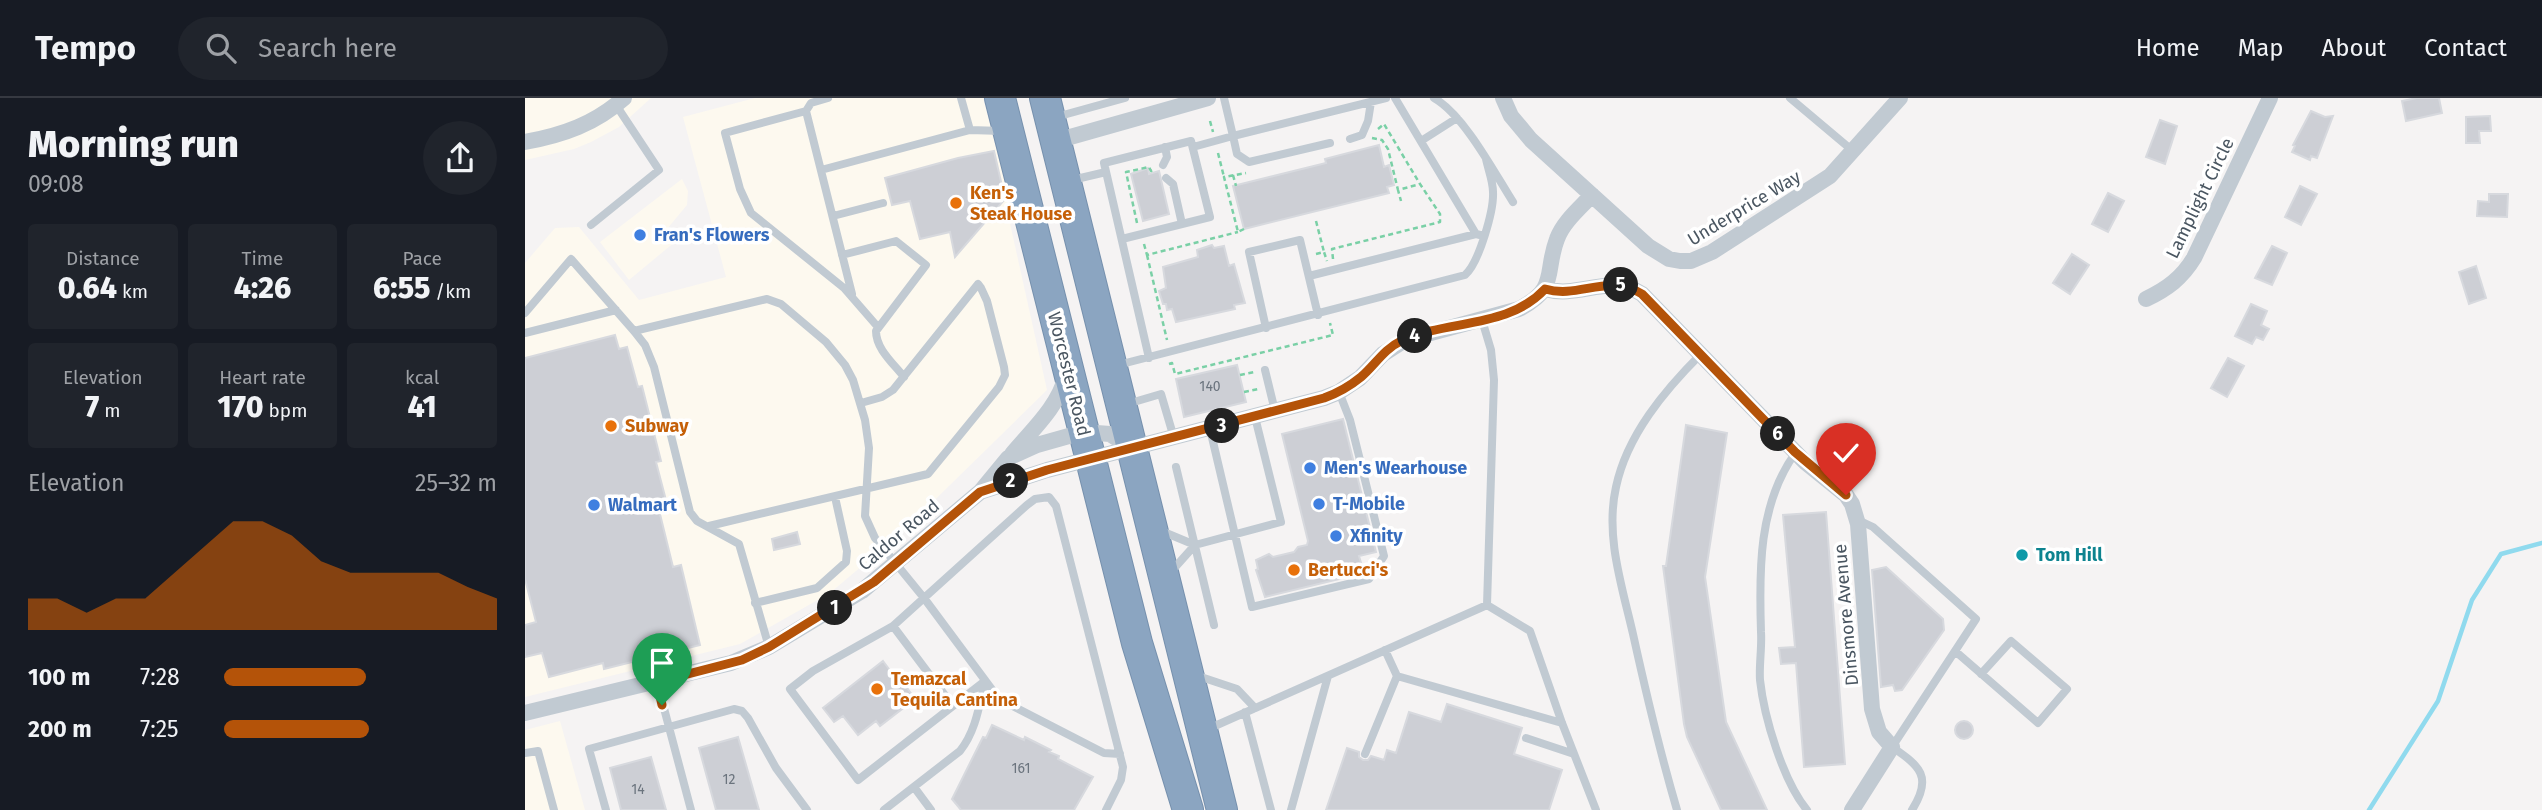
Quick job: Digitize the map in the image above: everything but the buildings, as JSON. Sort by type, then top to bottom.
[{"type":"highway","name":"Worcester Road","points":[[1000,98],[1136,643],[1182,798]]},
{"type":"highway","points":[[1050,119],[1222,810]]},
{"type":"street","points":[[1050,119],[1208,98]]},
{"type":"street","name":"Underprice Way","points":[[1503,98],[1521,129],[1592,195],[1661,254],[1680,261],[1691,261],[1712,252],[1820,185],[1901,98]]},
{"type":"street","name":"Lamplight Circle","points":[[2147,299],[2173,283],[2189,265],[2270,98]]},
{"type":"street","points":[[525,142],[578,128],[620,102]]},
{"type":"street","points":[[1133,449],[1339,392],[1360,378],[1394,345],[1418,335],[1482,320],[1531,303],[1545,289],[1550,278],[1556,240],[1561,230],[1592,195]]},
{"type":"street","name":"Dinsmore Avenue","points":[[1545,289],[1565,291],[1619,284],[1631,287],[1654,304],[1795,452],[1846,495],[1856,519],[1872,709],[1879,732],[1892,747]]},
{"type":"street","points":[[1008,458],[1060,395],[1066,375],[1066,363]]},
{"type":"street","name":"Caldor Road","points":[[980,492],[1047,470],[1110,434],[1133,449]]},
{"type":"street","name":"Caldor Road","points":[[525,713],[742,660],[769,647],[855,595],[980,492],[1008,458],[1037,445],[1133,449]]},
{"type":"street","points":[[1852,810],[1892,747]]},
{"type":"lane","points":[[828,98],[811,103],[806,111],[726,132],[744,201],[755,217],[853,296],[877,326]]},
{"type":"lane","points":[[961,98],[970,131]]},
{"type":"lane","points":[[1050,119],[1125,98]]},
{"type":"lane","points":[[1224,98],[1237,154],[1249,162],[1330,143]]},
{"type":"lane","points":[[1193,147],[1386,98]]},
{"type":"lane","points":[[1395,98],[1480,235]]},
{"type":"lane","points":[[1434,98],[1444,103],[1457,118],[1513,202]]},
{"type":"lane","points":[[1790,98],[1853,151]]},
{"type":"lane","points":[[591,225],[659,170],[620,102]]},
{"type":"lane","points":[[1350,139],[1362,135],[1368,121],[1371,102]]},
{"type":"lane","points":[[806,111],[853,296]]},
{"type":"lane","points":[[1421,141],[1457,118]]},
{"type":"lane","points":[[821,170],[970,131],[1008,130]]},
{"type":"lane","points":[[1122,239],[1210,217],[1191,141],[1104,163],[1149,358]]},
{"type":"lane","points":[[1165,147],[1167,163]]},
{"type":"lane","points":[[1112,367],[1465,275],[1478,258],[1480,235],[1493,192],[1486,159]]},
{"type":"lane","points":[[1066,182],[1106,172]]},
{"type":"lane","points":[[1171,179],[1182,224]]},
{"type":"lane","points":[[832,216],[883,203]]},
{"type":"lane","points":[[1309,276],[1480,235]]},
{"type":"lane","points":[[1266,328],[1249,252],[1300,240],[1318,315]]},
{"type":"lane","points":[[842,255],[896,241],[926,265],[877,326],[878,344],[904,377]]},
{"type":"lane","points":[[525,313],[571,259],[645,345],[654,367],[690,512],[697,521],[739,544],[769,647]]},
{"type":"lane","points":[[709,526],[931,472],[1005,375],[986,296],[978,284],[904,377],[885,396],[861,403]]},
{"type":"lane","points":[[634,331],[760,299],[774,300],[814,332],[836,354],[853,380],[861,403],[869,448],[864,506],[867,525],[999,699],[1104,753],[1120,754]]},
{"type":"lane","points":[[525,333],[616,310]]},
{"type":"lane","points":[[1482,320],[1494,380],[1487,605]]},
{"type":"lane","points":[[1677,810],[1658,745],[1616,558],[1612,508],[1620,470],[1635,438],[1658,403],[1702,354]]},
{"type":"lane","points":[[1265,370],[1275,411]]},
{"type":"lane","points":[[1210,429],[1252,607],[1369,579],[1384,556],[1350,420],[1339,392]]},
{"type":"lane","points":[[1122,406],[1161,394],[1174,438]]},
{"type":"lane","points":[[1165,578],[1195,545],[1281,522],[1255,417]]},
{"type":"lane","points":[[1795,452],[1771,499],[1763,539],[1760,678],[1765,712],[1773,737],[1797,797],[1807,810]]},
{"type":"lane","points":[[1175,467],[1214,625]]},
{"type":"lane","points":[[985,681],[857,780],[789,689],[813,671],[893,626],[1035,499],[1042,496],[1053,500],[1120,754],[1123,773],[1106,810]]},
{"type":"lane","points":[[755,603],[817,588],[843,565],[847,551],[835,497]]},
{"type":"lane","points":[[1856,519],[1873,527],[1976,620],[1892,747],[1915,762],[1923,778],[1919,797],[1912,810]]},
{"type":"lane","points":[[1152,526],[1195,545]]},
{"type":"lane","points":[[1203,732],[1487,605]]},
{"type":"lane","points":[[1487,605],[1530,631],[1596,810]]},
{"type":"lane","points":[[893,626],[953,706]]},
{"type":"lane","points":[[1955,651],[1981,674],[2038,723],[2067,689],[2011,641],[1981,674]]},
{"type":"lane","points":[[1365,754],[1397,676],[1385,650]]},
{"type":"lane","points":[[1188,673],[1237,689],[1255,708]]},
{"type":"lane","points":[[1291,810],[1328,676]]},
{"type":"lane","points":[[1397,676],[1562,723]]},
{"type":"lane","points":[[884,810],[967,743],[973,731],[985,681]]},
{"type":"lane","points":[[657,682],[691,810]]},
{"type":"lane","points":[[606,810],[589,749],[730,710],[742,712],[754,727],[776,768],[807,810]]},
{"type":"lane","points":[[1245,712],[1271,810]]},
{"type":"lane","points":[[1527,738],[1574,754]]},
{"type":"lane","points":[[525,753],[538,751],[554,810]]},
{"type":"lane","points":[[914,787],[931,810]]},
{"type":"path","points":[[1316,220],[1327,261],[1334,259],[1332,249],[1440,222],[1440,214],[1380,119]]},
{"type":"path","points":[[1210,121],[1213,132]]},
{"type":"path","points":[[1365,142],[1384,124]]},
{"type":"path","points":[[1371,138],[1382,140],[1388,149],[1401,201]]},
{"type":"path","points":[[1217,149],[1238,232]]},
{"type":"path","points":[[1130,225],[1137,224],[1126,172],[1149,166],[1151,171],[1167,163]]},
{"type":"path","points":[[1224,177],[1255,171]]},
{"type":"path","points":[[1233,175],[1236,186]]},
{"type":"path","points":[[1398,190],[1420,184]]},
{"type":"path","points":[[1147,255],[1244,229]]},
{"type":"path","points":[[1135,245],[1144,243],[1168,345]]},
{"type":"path","points":[[1313,255],[1324,252]]},
{"type":"path","points":[[1161,366],[1172,363],[1175,374],[1333,335],[1329,321]]},
{"type":"path","points":[[1240,375],[1265,370]]},
{"type":"path","points":[[1244,393],[1269,387]]},
{"type":"shaded area","points":[[525,98],[651,98],[619,127],[591,142],[574,149],[525,160]]},
{"type":"shaded area","points":[[755,98],[983,98],[1013,213],[1009,219],[1047,390],[902,532],[830,593],[740,644],[525,697],[525,263],[555,228],[579,227],[639,300],[726,277],[683,117]]},
{"type":"shaded area","name":"Fran's Flowers","points":[[682,179],[688,191],[687,205],[667,229],[676,241],[629,280],[600,242]]},
{"type":"shaded area","points":[[560,721],[585,810],[525,810],[525,730]]},
{"type":"waterway","points":[[2369,810],[2438,701],[2472,600],[2501,554],[2542,543]]},
{"type":"place","name":"Ken's Steak House","points":[[956,203]]},
{"type":"place","name":"Fran's Flowers","points":[[640,235]]},
{"type":"place","name":"Subway","points":[[611,426]]},
{"type":"place","name":"Men's Wearhouse","points":[[1310,468]]},
{"type":"place","name":"T-Mobile","points":[[1319,504]]},
{"type":"place","name":"Walmart","points":[[594,505]]},
{"type":"place","name":"Xfinity","points":[[1336,536]]},
{"type":"place","name":"Tom Hill","points":[[2022,555]]},
{"type":"place","name":"Bertucci's","points":[[1294,570]]},
{"type":"place","name":"Temazcal Tequila Cantina","points":[[877,689]]},
{"type":"route","points":[[662,705],[657,682],[742,660],[849,600],[980,492],[1047,470],[1324,398],[1360,378],[1394,345],[1418,335],[1509,313],[1531,303],[1545,289],[1565,291],[1619,284],[1642,294],[1795,452],[1846,495]]}]
